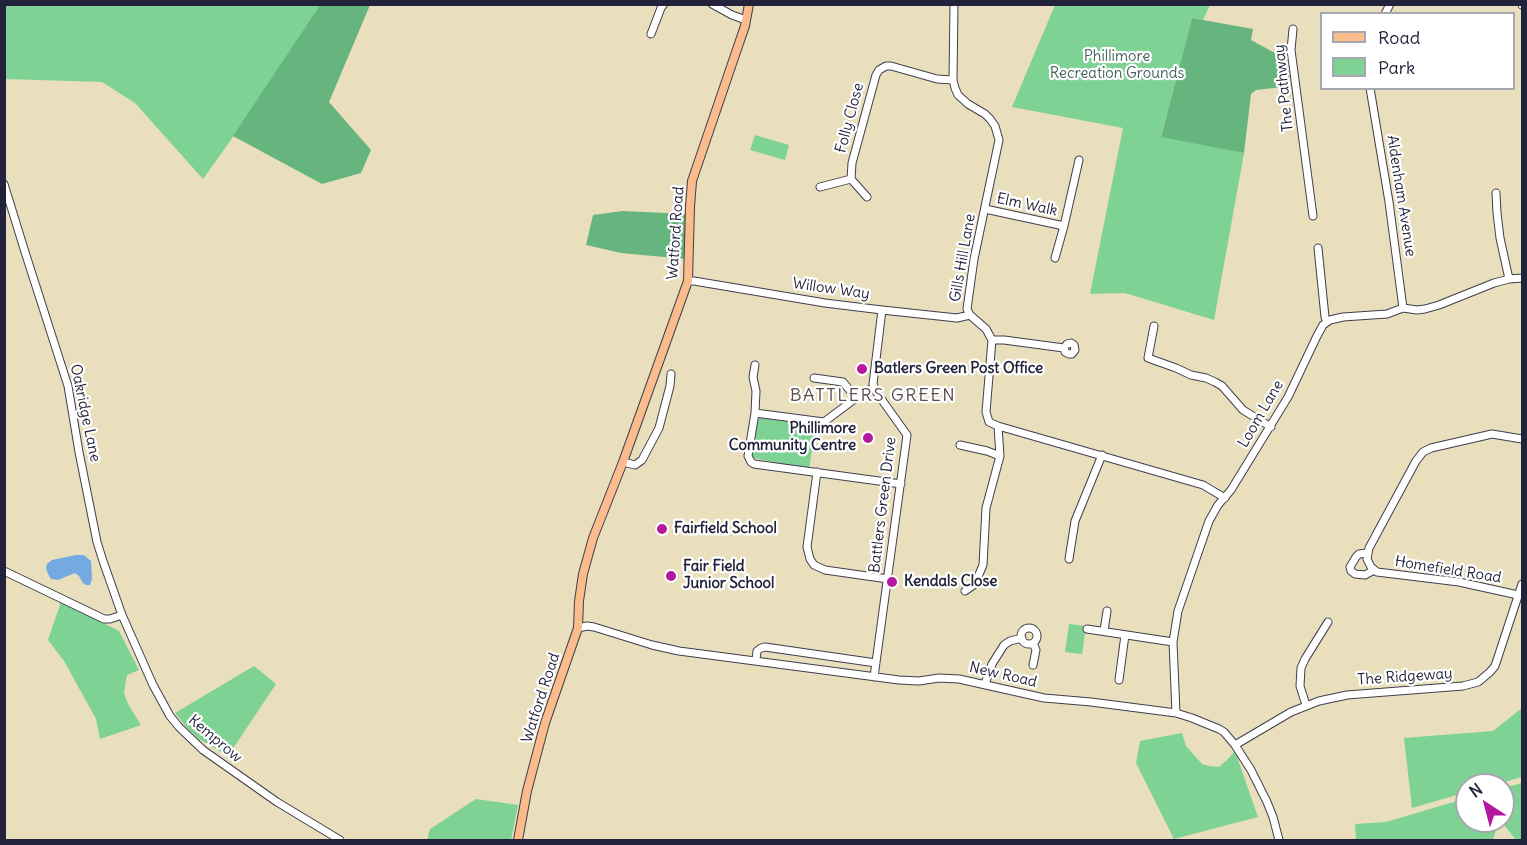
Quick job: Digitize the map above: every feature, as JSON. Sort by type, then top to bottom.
[{"type":"main road","name":"Watford Road","points":[[518,840],[527,791],[545,723],[578,628],[579,601],[592,538],[623,462],[688,281],[692,181],[735,56],[746,20],[748,4]]},
{"type":"street","points":[[651,34],[664,4]]},
{"type":"street","points":[[712,4],[746,20]]},
{"type":"street","points":[[953,80],[954,4]]},
{"type":"street","name":"The Pathway","points":[[1293,29],[1291,50],[1313,216]]},
{"type":"street","name":"Folly Close","points":[[851,179],[852,163],[876,75],[882,68],[891,66],[937,80],[953,80]]},
{"type":"street","name":"Gills Hill Lane","points":[[953,80],[958,95],[990,118],[998,133],[999,146],[974,259],[967,309],[970,315],[986,329],[992,340]]},
{"type":"street","name":"Aldenham Avenue","points":[[1370,90],[1389,202],[1403,308]]},
{"type":"street","name":"Elm Walk","points":[[1055,258],[1079,160]]},
{"type":"street","points":[[820,187],[851,179],[867,197]]},
{"type":"street","name":"Oakridge Lane","points":[[4,184],[68,386],[97,542],[122,615]]},
{"type":"street","points":[[1496,193],[1500,238],[1509,279]]},
{"type":"street","name":"Elm Walk","points":[[985,210],[1064,226]]},
{"type":"street","points":[[1318,248],[1327,322],[1343,317],[1387,314],[1403,308],[1417,310],[1439,305],[1494,283],[1522,278]]},
{"type":"street","name":"Willow Way","points":[[688,281],[882,310],[957,318],[970,315]]},
{"type":"street","points":[[755,413],[824,422],[856,398],[874,388],[873,380],[882,310]]},
{"type":"street","name":"Loom Lane","points":[[1176,713],[1173,642],[1178,611],[1209,521],[1271,426],[1292,389],[1317,336],[1327,322]]},
{"type":"street","points":[[1154,326],[1148,358],[1215,382],[1222,386],[1244,410],[1271,426]]},
{"type":"street","points":[[1064,348],[992,340],[986,412],[989,422],[1203,485],[1225,498]]},
{"type":"street","points":[[755,365],[753,377],[756,391],[755,413],[748,456],[751,462],[901,484]]},
{"type":"street","points":[[623,462],[635,465],[642,460],[659,428],[671,374]]},
{"type":"street","points":[[814,378],[843,382],[856,398]]},
{"type":"street","name":"Battlers Green Drive","points":[[874,388],[907,435],[874,677]]},
{"type":"street","points":[[965,591],[975,584],[983,565],[986,508],[1000,456],[998,426]]},
{"type":"street","name":"Homefield Road","points":[[1518,595],[1460,582],[1381,573],[1369,564],[1367,553],[1416,460],[1423,452],[1431,448],[1491,434],[1522,439]]},
{"type":"street","points":[[960,446],[1000,456]]},
{"type":"street","points":[[1069,559],[1075,521],[1102,455]]},
{"type":"street","points":[[817,472],[807,547],[810,559],[814,565],[825,570],[888,579]]},
{"type":"street","name":"Homefield Road","points":[[1367,553],[1356,557],[1351,565],[1352,571],[1355,574],[1365,575],[1374,570]]},
{"type":"street","points":[[4,571],[104,619],[122,615]]},
{"type":"street","name":"The Ridgeway","points":[[1235,745],[1306,705],[1347,695],[1463,686],[1478,682],[1495,666],[1522,584]]},
{"type":"street","points":[[1104,631],[1107,611]]},
{"type":"street","name":"Kemprow","points":[[122,615],[153,685],[170,716],[179,727],[203,750],[248,783],[340,840]]},
{"type":"street","points":[[1306,705],[1300,686],[1301,668],[1328,622]]},
{"type":"street","name":"New Road","points":[[578,628],[594,627],[680,651],[910,681],[949,678],[1044,698],[1176,713],[1219,729],[1235,745],[1267,802],[1276,824],[1279,840]]},
{"type":"street","points":[[1032,628],[1038,636],[1033,643],[1027,644],[1022,638],[1025,629],[1032,628]]},
{"type":"street","points":[[1088,629],[1173,642]]},
{"type":"street","points":[[1119,680],[1125,635]]},
{"type":"street","points":[[985,684],[992,664],[1004,645],[1022,638]]},
{"type":"street","points":[[1033,643],[1036,650],[1033,665]]},
{"type":"street","points":[[756,660],[757,651],[765,647],[876,663]]},
{"type":"green space","points":[[5,5],[320,5],[243,123],[203,179],[135,103],[102,82],[5,79]]},
{"type":"green space","points":[[320,5],[370,5],[329,102],[371,150],[361,173],[322,184],[233,136]]},
{"type":"green space","name":"Phillimore Recreation Grounds","points":[[1055,5],[1210,5],[1203,20],[1192,18],[1161,136],[1244,153],[1214,320],[1125,293],[1090,294],[1123,128],[1012,107]]},
{"type":"green space","points":[[1192,18],[1253,29],[1251,40],[1286,59],[1290,80],[1283,87],[1256,90],[1251,94],[1244,153],[1161,137]]},
{"type":"green space","points":[[755,135],[789,145],[785,160],[750,150]]},
{"type":"green space","points":[[623,211],[686,214],[685,259],[621,253],[586,245],[593,215]]},
{"type":"green space","points":[[760,418],[816,425],[809,469],[753,458],[751,455],[757,422]]},
{"type":"green space","points":[[58,600],[119,631],[139,670],[127,675],[124,693],[141,725],[100,739],[96,719],[64,661],[48,640],[60,605]]},
{"type":"green space","points":[[1069,624],[1086,626],[1082,654],[1065,652]]},
{"type":"green space","points":[[254,666],[276,684],[228,756],[199,739],[175,713]]},
{"type":"green space","points":[[1522,708],[1522,777],[1515,779],[1515,773],[1455,773],[1455,795],[1412,808],[1404,738],[1493,731]]},
{"type":"green space","points":[[1182,733],[1186,746],[1202,764],[1219,767],[1235,751],[1258,817],[1174,839],[1136,763],[1140,741]]},
{"type":"green space","points":[[1522,783],[1522,840],[1516,840],[1510,833],[1515,833],[1515,785]]},
{"type":"green space","points":[[476,799],[518,805],[511,840],[427,840],[430,829]]},
{"type":"green space","points":[[1455,802],[1455,833],[1495,833],[1493,840],[1356,840],[1355,824],[1386,822]]},
{"type":"water","points":[[84,555],[91,561],[90,585],[83,583],[75,573],[58,580],[51,579],[46,568],[47,564],[52,560]]},
{"type":"place","name":"Batlers Green Post Office","points":[[862,369]]},
{"type":"place","name":"Phillimore Community Centre","points":[[868,438]]},
{"type":"place","name":"Fairfield School","points":[[662,529]]},
{"type":"place","name":"Fair Field Junior School","points":[[671,576]]},
{"type":"place","name":"Kendals Close","points":[[892,582]]},
{"type":"district","name":"BATTLERS GREEN","points":[[873,396]]}]
